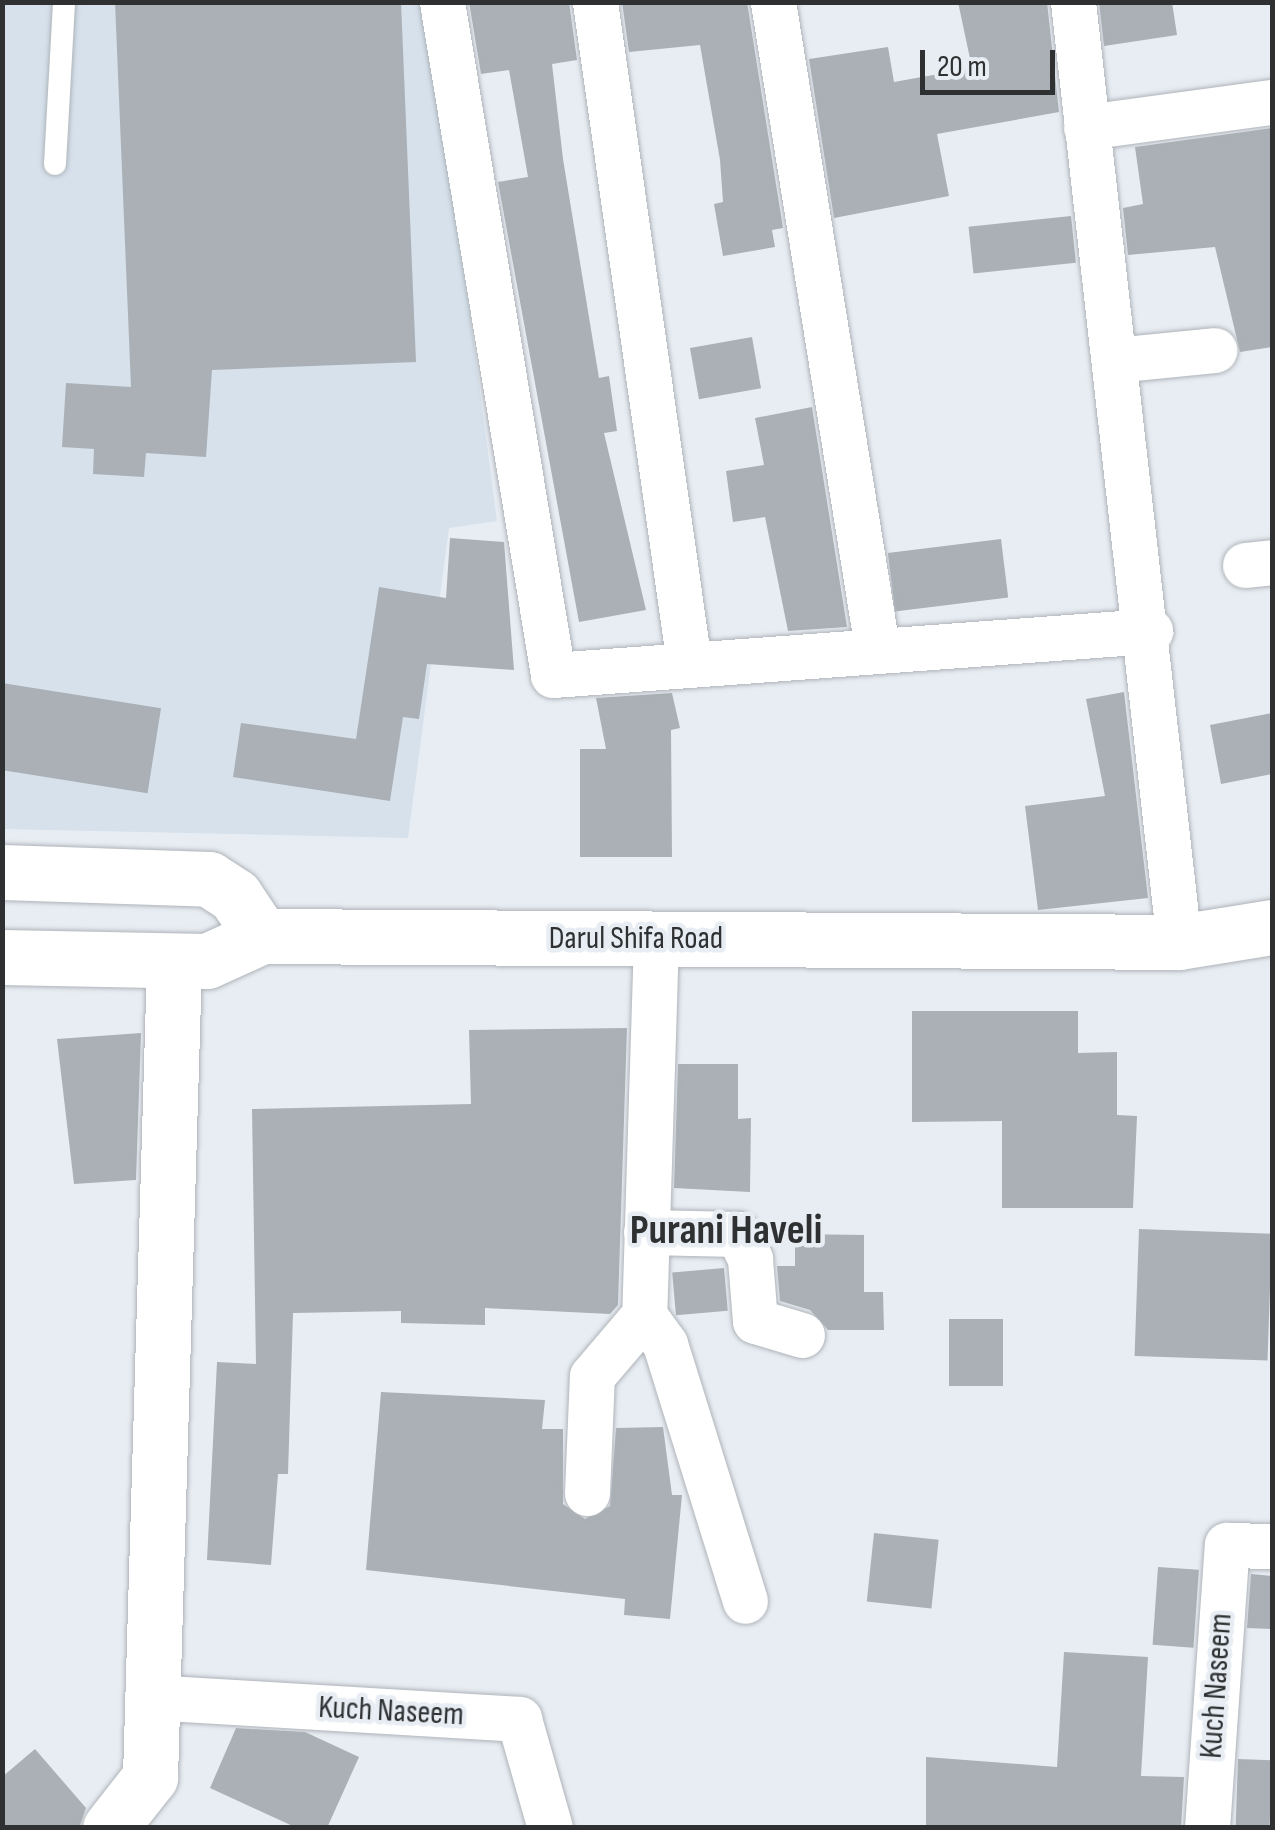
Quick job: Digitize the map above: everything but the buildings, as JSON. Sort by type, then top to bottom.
[{"type":"main road","points":[[2,872],[209,878],[235,896],[262,936]]},
{"type":"main road","name":"Darul Shifa Road","points":[[2,957],[174,963],[221,957],[262,936],[1188,942],[1231,928],[1272,927]]},
{"type":"main road","points":[[1188,942],[1236,964],[1272,965]]},
{"type":"main road","points":[[110,1828],[150,1777],[174,963]]},
{"type":"street","points":[[442,2],[553,675],[876,648],[1150,632]]},
{"type":"street","points":[[595,2],[689,663]]},
{"type":"street","points":[[774,2],[876,648]]},
{"type":"street","points":[[1073,2],[1188,942]]},
{"type":"street","points":[[1086,127],[1272,102]]},
{"type":"street","points":[[1115,360],[1216,350]]},
{"type":"street","points":[[656,939],[644,1315],[665,1344],[745,1601]]},
{"type":"street","points":[[646,1232],[738,1234],[754,1322],[802,1335]]},
{"type":"street","points":[[586,1493],[592,1376],[644,1315]]},
{"type":"street","name":"Kuch Naseem","points":[[1208,1828],[1227,1546],[1272,1546]]},
{"type":"street","name":"Kuch Naseem","points":[[151,1698],[519,1719],[550,1828]]},
{"type":"lane","points":[[56,164],[64,2]]},
{"type":"shaded area","points":[[3,3],[429,3],[497,521],[449,528],[408,838],[3,829]]},
{"type":"district","name":"Purani Haveli","points":[[726,1231]]}]
